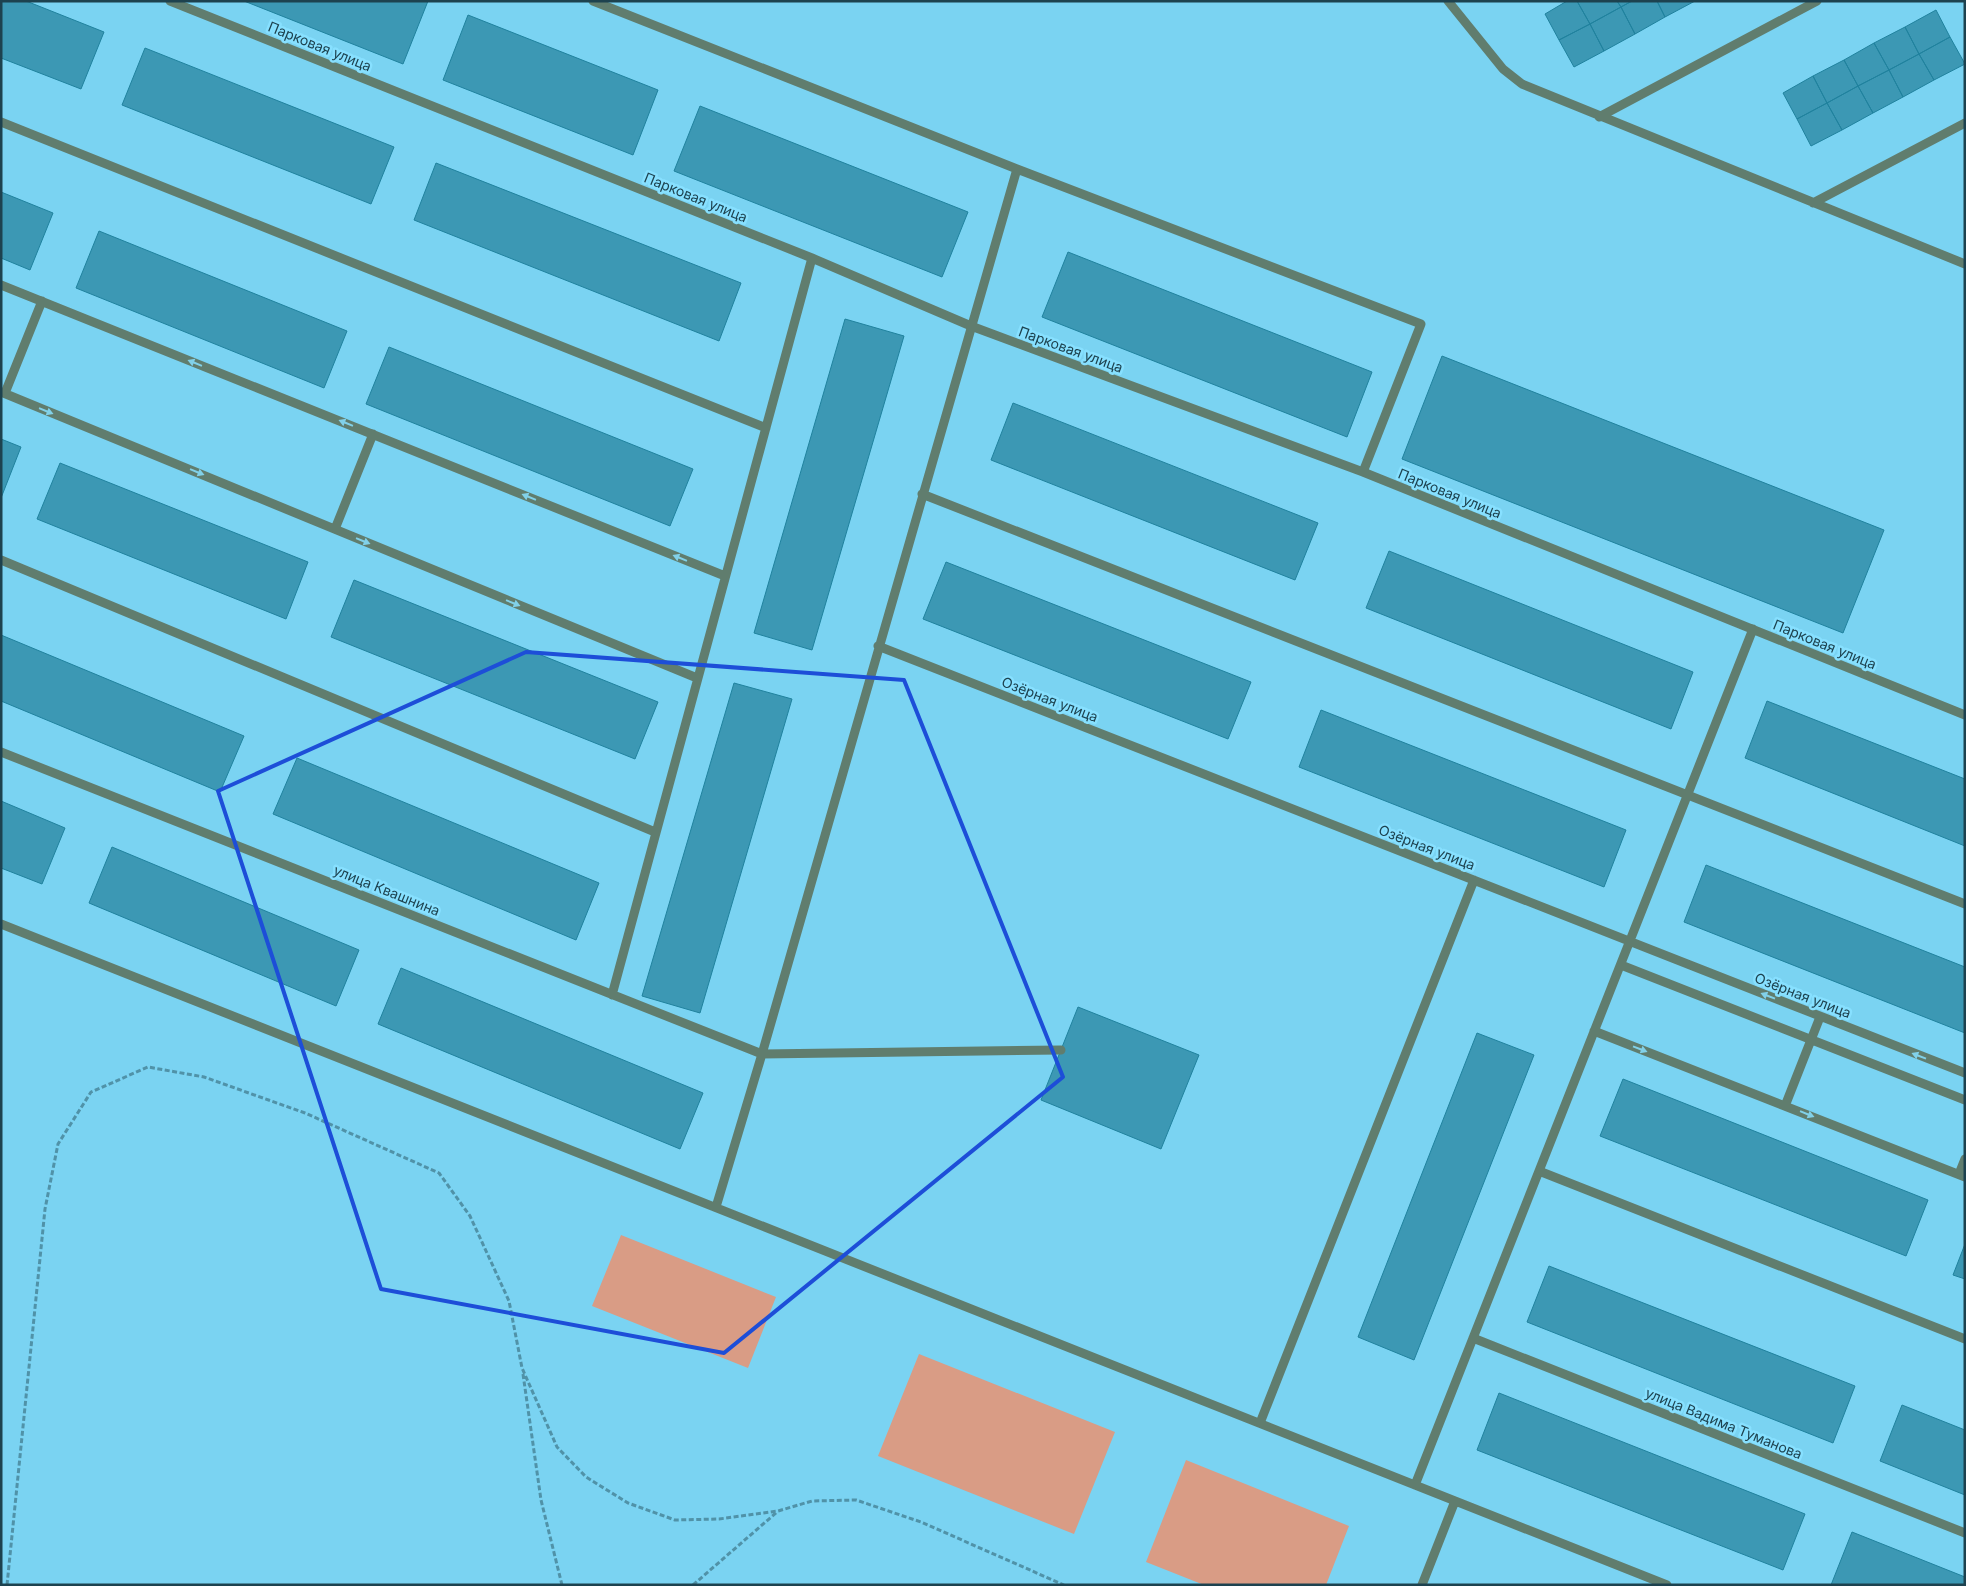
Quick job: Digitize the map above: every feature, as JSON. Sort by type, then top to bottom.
[{"type":"street","name":"Парковая улица","points":[[170,1],[812,258],[971,326],[1363,472],[1965,715]]},
{"type":"street","points":[[593,1],[1017,169],[1421,324],[1363,472]]},
{"type":"street","points":[[1448,1],[1503,69],[1522,84],[1965,264]]},
{"type":"street","points":[[1599,116],[1817,1]]},
{"type":"street","points":[[1,122],[766,428]]},
{"type":"street","points":[[1813,203],[1965,123]]},
{"type":"street","points":[[716,1207],[762,1054],[1017,169]]},
{"type":"street","points":[[612,995],[812,258]]},
{"type":"street","points":[[1,285],[725,576]]},
{"type":"street","points":[[42,301],[3,393],[697,678]]},
{"type":"street","points":[[335,530],[373,434]]},
{"type":"street","points":[[922,494],[1965,904]]},
{"type":"street","points":[[1,560],[655,832]]},
{"type":"street","points":[[1415,1485],[1752,630]]},
{"type":"street","name":"Озёрная улица","points":[[878,646],[1965,1073]]},
{"type":"street","name":"улица Квашнина","points":[[1,752],[762,1054]]},
{"type":"street","points":[[1260,1423],[1474,880]]},
{"type":"street","points":[[1,924],[1667,1585]]},
{"type":"street","points":[[1620,965],[1965,1100]]},
{"type":"street","points":[[1785,1106],[1820,1016]]},
{"type":"street","points":[[1594,1031],[1962,1175],[1965,1159]]},
{"type":"street","points":[[762,1054],[1061,1050]]},
{"type":"street","points":[[1539,1171],[1965,1338]]},
{"type":"street","name":"улица Вадима Туманова","points":[[1473,1338],[1965,1533]]},
{"type":"street","points":[[1422,1585],[1455,1501]]},
{"type":"path","points":[[7,1585],[45,1209],[58,1144],[92,1092],[148,1067],[204,1077],[305,1112],[439,1174],[470,1216],[509,1302],[522,1368],[541,1500],[562,1585]]},
{"type":"path","points":[[522,1368],[557,1447],[586,1477],[628,1503],[675,1520],[719,1519],[778,1512],[812,1501],[856,1500],[920,1522],[1064,1585]]},
{"type":"path","points":[[694,1585],[778,1512]]},
{"type":"highlighted area","points":[[526,652],[904,680],[1063,1077],[724,1353],[381,1289],[218,791]]},
{"type":"shaded area","points":[[621,1235],[776,1297],[748,1368],[592,1306]]},
{"type":"shaded area","points":[[919,1354],[1115,1432],[1074,1534],[878,1456]]},
{"type":"shaded area","points":[[1186,1460],[1349,1526],[1326,1585],[1204,1585],[1146,1562]]},
{"type":"building","points":[[1,1],[26,1],[104,32],[81,89],[1,58]]},
{"type":"building","points":[[244,1],[428,1],[403,64]]},
{"type":"building","points":[[1567,1],[1577,1],[1590,24],[1559,40],[1545,14]]},
{"type":"building","points":[[1577,1],[1617,1],[1621,7],[1590,24]]},
{"type":"building","points":[[1617,1],[1632,1],[1621,7]]},
{"type":"building","points":[[1632,1],[1657,1],[1665,17],[1635,34],[1621,7]]},
{"type":"building","points":[[1657,1],[1695,1],[1665,17]]},
{"type":"building","points":[[1621,7],[1635,34],[1604,51],[1590,24]]},
{"type":"building","points":[[1936,10],[1950,37],[1919,54],[1905,27]]},
{"type":"building","points":[[468,15],[658,90],[633,155],[443,80]]},
{"type":"building","points":[[1590,24],[1604,51],[1574,67],[1559,40]]},
{"type":"building","points":[[1905,27],[1919,54],[1889,70],[1874,43]]},
{"type":"building","points":[[1950,37],[1965,64],[1934,80],[1919,54]]},
{"type":"building","points":[[1874,43],[1889,70],[1858,86],[1844,60]]},
{"type":"building","points":[[145,48],[394,147],[371,204],[122,105]]},
{"type":"building","points":[[1919,54],[1934,80],[1903,97],[1889,70]]},
{"type":"building","points":[[1844,60],[1858,86],[1827,103],[1813,76]]},
{"type":"building","points":[[1889,70],[1903,97],[1873,113],[1858,86]]},
{"type":"building","points":[[1813,76],[1827,103],[1797,119],[1783,93]]},
{"type":"building","points":[[1858,86],[1873,113],[1842,130],[1827,103]]},
{"type":"building","points":[[1827,103],[1842,130],[1811,146],[1797,119]]},
{"type":"building","points":[[700,106],[968,212],[942,277],[674,171]]},
{"type":"building","points":[[436,163],[741,283],[719,341],[414,220]]},
{"type":"building","points":[[1,192],[53,213],[30,270],[1,258]]},
{"type":"building","points":[[99,231],[347,331],[324,388],[76,288]]},
{"type":"building","points":[[1068,252],[1372,372],[1347,437],[1042,317]]},
{"type":"building","points":[[845,319],[904,336],[812,650],[754,633]]},
{"type":"building","points":[[389,347],[693,469],[670,526],[366,404]]},
{"type":"building","points":[[1442,356],[1884,530],[1843,633],[1402,459]]},
{"type":"building","points":[[1013,403],[1318,523],[1295,580],[991,460]]},
{"type":"building","points":[[1,439],[21,447],[1,498]]},
{"type":"building","points":[[60,463],[308,562],[286,619],[37,519]]},
{"type":"building","points":[[1389,551],[1693,672],[1671,729],[1366,608]]},
{"type":"building","points":[[946,562],[1251,682],[1228,739],[923,619]]},
{"type":"building","points":[[354,580],[658,702],[635,759],[331,637]]},
{"type":"building","points":[[1,635],[244,736],[220,792],[1,701]]},
{"type":"building","points":[[734,683],[792,699],[700,1013],[642,996]]},
{"type":"building","points":[[1767,701],[1965,779],[1965,846],[1745,758]]},
{"type":"building","points":[[1321,710],[1626,830],[1604,887],[1299,767]]},
{"type":"building","points":[[297,758],[599,883],[576,940],[273,814]]},
{"type":"building","points":[[1,801],[65,828],[42,884],[1,868]]},
{"type":"building","points":[[112,847],[359,950],[336,1006],[89,903]]},
{"type":"building","points":[[1706,865],[1965,967],[1965,1033],[1684,922]]},
{"type":"building","points":[[401,968],[703,1093],[680,1149],[378,1024]]},
{"type":"building","points":[[1078,1007],[1199,1055],[1161,1149],[1041,1100]]},
{"type":"building","points":[[1477,1033],[1534,1055],[1414,1360],[1358,1337]]},
{"type":"building","points":[[1623,1079],[1928,1200],[1906,1256],[1600,1136]]},
{"type":"building","points":[[1965,1244],[1965,1279],[1953,1275]]},
{"type":"building","points":[[1549,1266],[1855,1386],[1833,1443],[1527,1322]]},
{"type":"building","points":[[1499,1393],[1805,1514],[1783,1570],[1477,1450]]},
{"type":"building","points":[[1902,1405],[1965,1430],[1965,1495],[1880,1461]]},
{"type":"building","points":[[1852,1532],[1965,1577],[1965,1585],[1831,1585]]}]
